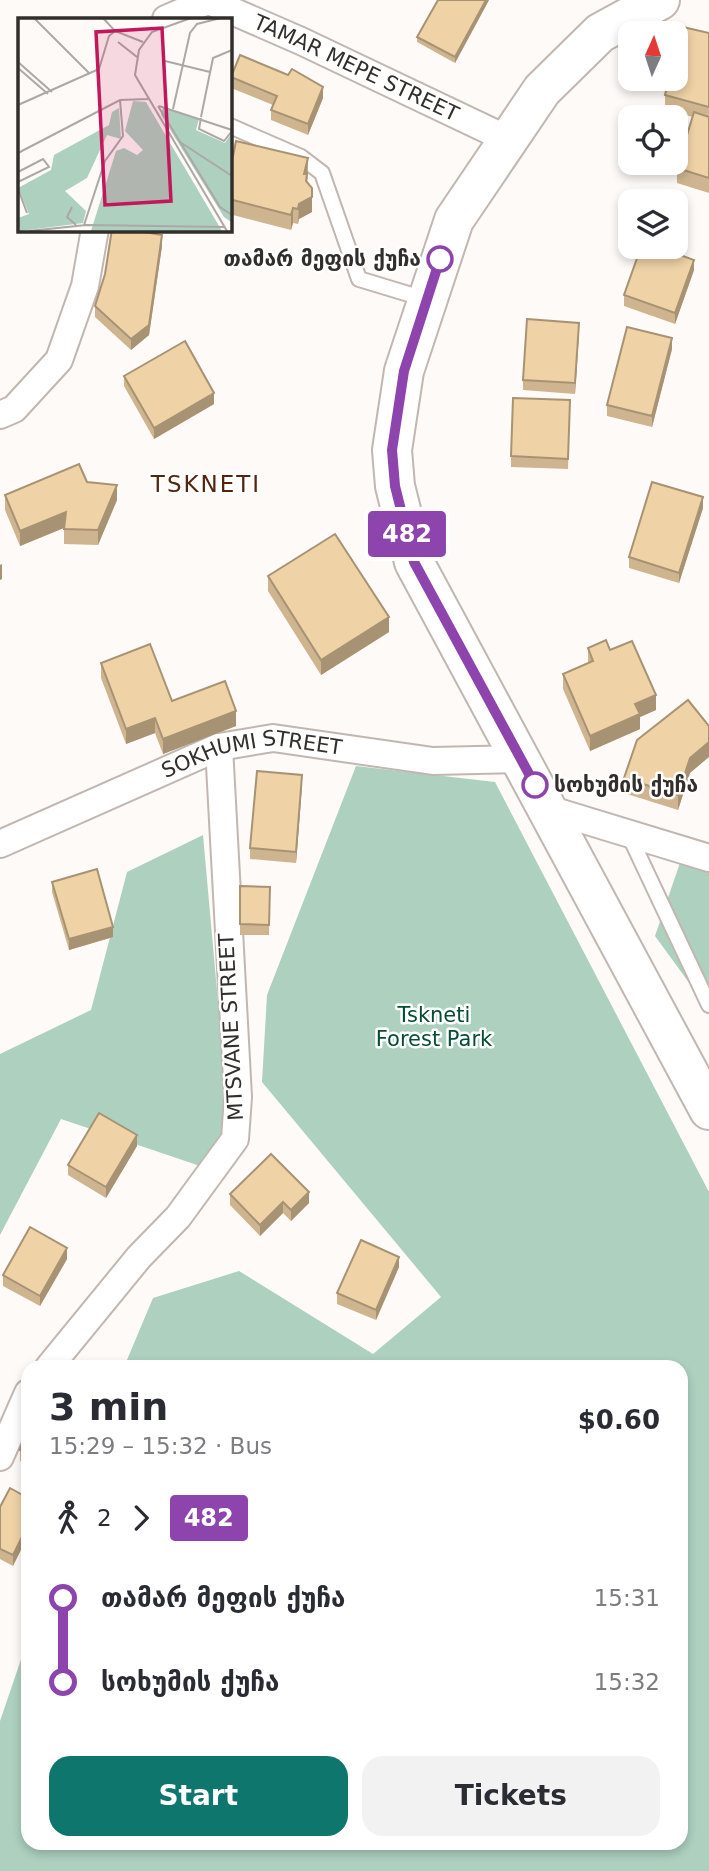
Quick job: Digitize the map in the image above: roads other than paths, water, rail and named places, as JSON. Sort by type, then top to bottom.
[{"type":"main road","points":[[660,0],[600,33],[542,90],[454,220],[425,299],[401,393],[392,450],[395,486],[414,562],[709,1110]]},
{"type":"street","name":"TAMAR MEPE STREET","points":[[207,0],[301,41],[507,139]]},
{"type":"street","points":[[168,18],[207,0]]},
{"type":"street","points":[[0,415],[15,409],[59,360],[85,286],[95,231]]},
{"type":"street","name":"SOKHUMI STREET","points":[[0,844],[219,747],[273,738],[433,761],[521,758]]},
{"type":"street","name":"MTSVANE STREET","points":[[55,1360],[139,1257],[178,1217],[235,1139],[238,1097],[219,747]]},
{"type":"street","points":[[548,808],[709,858]]},
{"type":"street","points":[[0,1457],[21,1409]]},
{"type":"lane","points":[[231,126],[301,157],[323,173],[359,279],[425,299]]},
{"type":"lane","points":[[629,835],[709,1005]]},
{"type":"place","name":"თამარ მეფის ქუჩა","points":[[440,259]]},
{"type":"place","name":"სოხუმის ქუჩა","points":[[535,785]]},
{"type":"district","name":"TSKNETI","points":[[206,484]]},
{"type":"park label","name":"Tskneti Forest Park","points":[[434,1027]]}]
